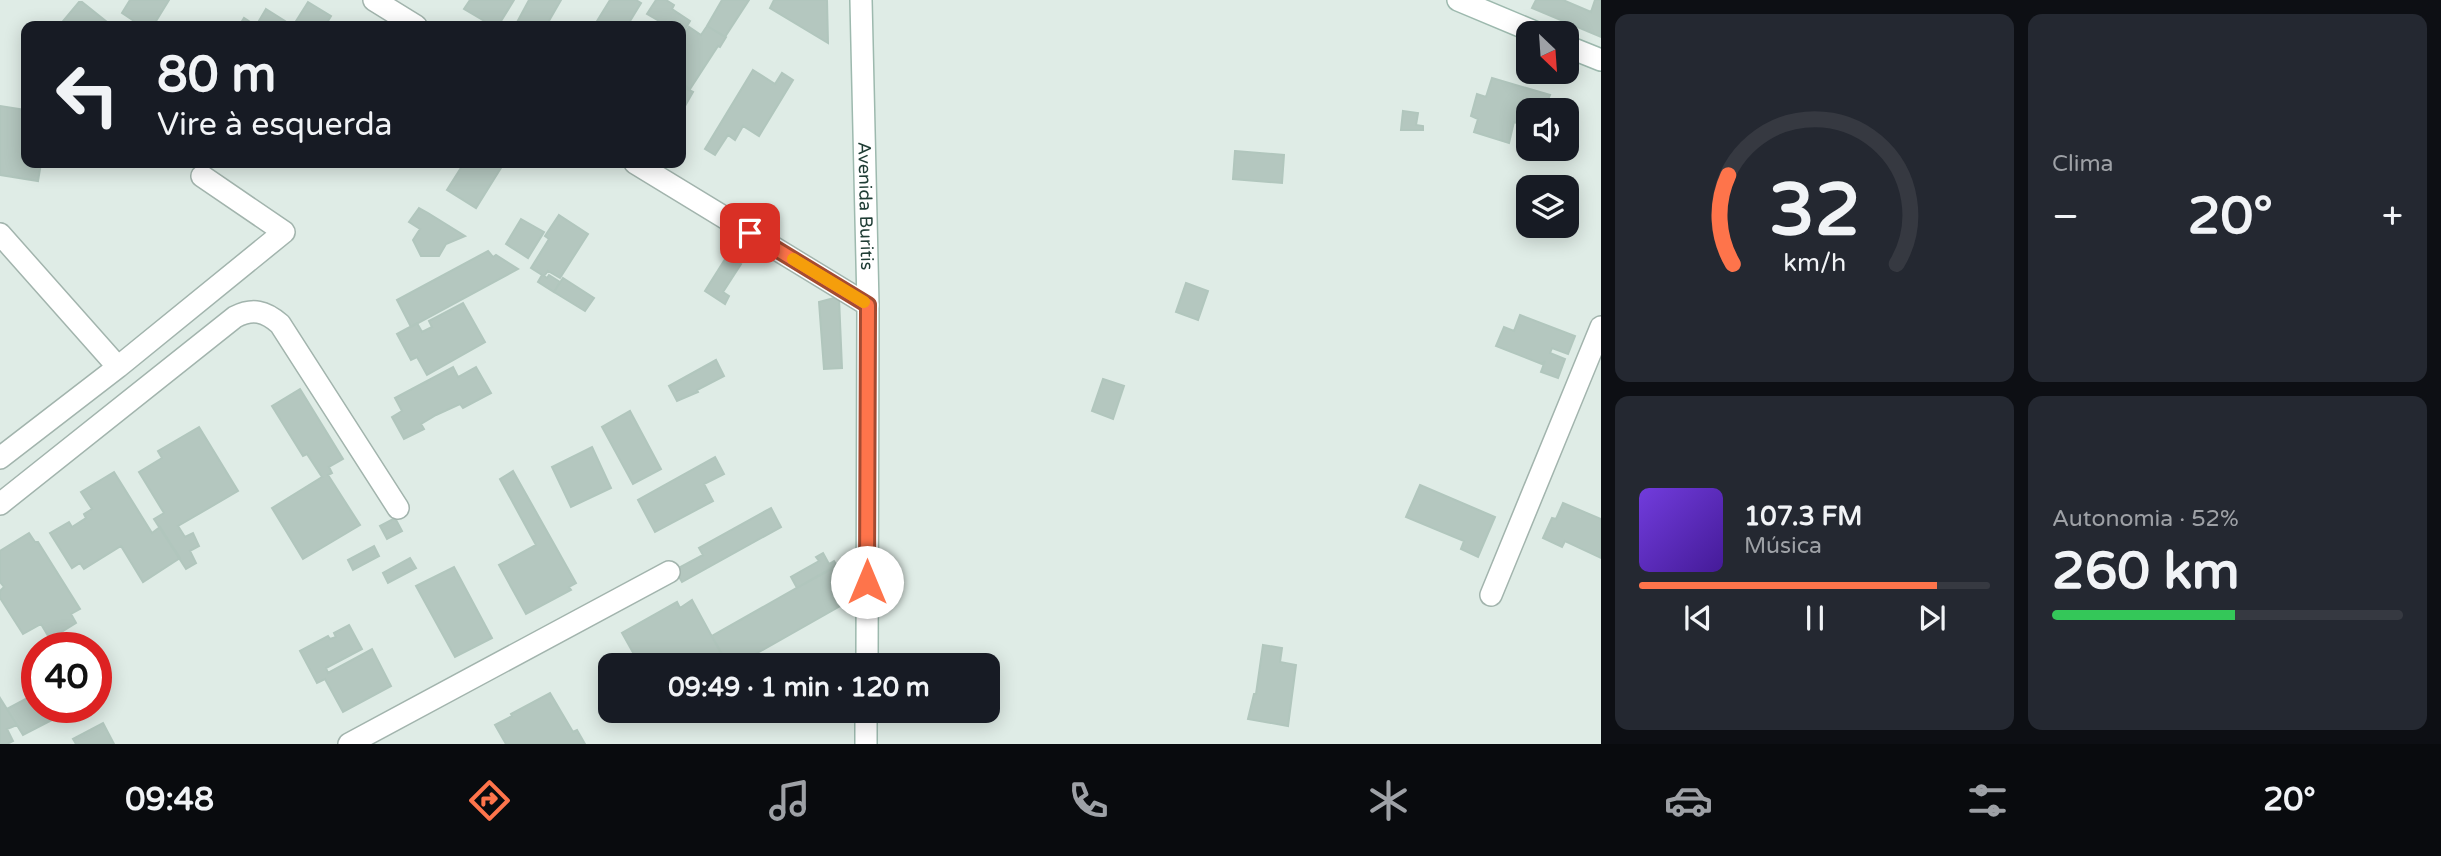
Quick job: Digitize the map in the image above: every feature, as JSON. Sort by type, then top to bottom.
[{"type":"street","points":[[374,0],[408,21]]},
{"type":"street","name":"Avenida Buritis","points":[[861,0],[868,305],[867,653]]},
{"type":"street","points":[[1458,0],[1516,24]]},
{"type":"street","points":[[1579,51],[1601,60]]},
{"type":"street","points":[[643,168],[868,305]]},
{"type":"street","points":[[0,458],[118,367],[284,232],[202,176]]},
{"type":"street","points":[[0,234],[118,367]]},
{"type":"street","points":[[0,504],[235,317],[245,312],[259,311],[269,314],[280,324],[398,508]]},
{"type":"street","points":[[1491,595],[1601,327]]},
{"type":"street","points":[[349,744],[669,572]]},
{"type":"street","points":[[866,723],[866,744]]},
{"type":"building","points":[[130,0],[169,0],[156,21],[134,21],[122,13]]},
{"type":"building","points":[[470,0],[514,0],[501,21],[484,21],[464,9]]},
{"type":"building","points":[[529,0],[561,0],[549,21],[518,21]]},
{"type":"building","points":[[610,0],[636,0],[641,3],[630,21],[597,21]]},
{"type":"building","points":[[656,0],[666,0],[674,5],[672,9],[690,21],[686,28],[686,21],[659,21],[647,14]]},
{"type":"building","points":[[722,0],[749,0],[725,37],[707,26]]},
{"type":"building","points":[[774,0],[827,0],[828,43],[770,8]]},
{"type":"building","points":[[1536,0],[1563,0],[1591,12],[1595,0],[1601,0],[1601,37],[1579,28],[1579,21],[1563,21],[1532,8]]},
{"type":"building","points":[[79,2],[82,2],[106,21],[63,21]]},
{"type":"building","points":[[308,2],[331,16],[328,21],[296,21]]},
{"type":"building","points":[[266,9],[285,21],[259,21]]},
{"type":"building","points":[[707,26],[726,37],[690,89],[686,86],[686,32],[689,27],[701,35]]},
{"type":"building","points":[[753,70],[775,84],[782,73],[793,80],[759,136],[743,126],[735,140],[728,135],[715,155],[705,149]]},
{"type":"building","points":[[1492,78],[1550,95],[1549,98],[1516,98],[1516,123],[1514,122],[1509,143],[1474,132],[1478,119],[1471,116],[1477,94],[1486,97]]},
{"type":"building","points":[[686,88],[693,92],[686,104]]},
{"type":"building","points":[[0,106],[21,109],[21,168],[40,168],[38,181],[0,175]]},
{"type":"building","points":[[1403,111],[1418,113],[1416,125],[1423,126],[1423,130],[1401,130]]},
{"type":"building","points":[[1235,151],[1284,155],[1282,183],[1233,179]]},
{"type":"building","points":[[461,168],[501,168],[476,208],[447,190]]},
{"type":"building","points":[[419,208],[465,236],[446,244],[439,256],[421,256],[413,240],[420,229],[409,222]]},
{"type":"building","points":[[559,215],[588,234],[560,278],[548,271],[544,276],[547,278],[549,275],[560,282],[554,292],[538,282],[542,275],[531,268],[549,239],[545,236]]},
{"type":"building","points":[[521,219],[544,232],[528,258],[506,244]]},
{"type":"building","points":[[488,251],[493,257],[496,255],[518,269],[411,327],[397,300]]},
{"type":"building","points":[[727,256],[741,264],[723,292],[729,296],[725,304],[705,291]]},
{"type":"building","points":[[563,278],[594,298],[585,311],[554,292]]},
{"type":"building","points":[[1186,283],[1208,291],[1198,320],[1176,312]]},
{"type":"building","points":[[839,298],[842,368],[824,369],[819,302]]},
{"type":"building","points":[[463,303],[485,342],[427,375],[417,357],[411,360],[397,334],[417,323],[422,332],[432,327],[429,321]]},
{"type":"building","points":[[1520,315],[1575,336],[1568,354],[1552,348],[1550,353],[1565,359],[1558,378],[1541,372],[1545,361],[1542,364],[1496,346],[1504,327],[1514,331]]},
{"type":"building","points":[[716,360],[724,376],[677,401],[669,386]]},
{"type":"building","points":[[453,367],[458,377],[476,367],[491,393],[463,408],[460,404],[436,415],[421,424],[424,429],[404,439],[392,417],[402,411],[395,398]]},
{"type":"building","points":[[1103,379],[1124,386],[1113,419],[1092,411]]},
{"type":"building","points":[[300,389],[343,459],[329,467],[332,473],[328,475],[360,525],[303,559],[272,508],[322,477],[307,454],[303,456],[272,406]]},
{"type":"building","points":[[630,411],[661,469],[633,484],[602,427]]},
{"type":"building","points":[[199,427],[238,491],[178,526],[185,537],[193,533],[199,546],[190,551],[196,563],[186,569],[154,519],[164,513],[139,472],[162,458],[158,451]]},
{"type":"building","points":[[592,447],[611,488],[571,507],[552,467]]},
{"type":"building","points":[[715,457],[724,474],[704,484],[713,501],[655,532],[638,500]]},
{"type":"building","points":[[513,471],[576,583],[569,587],[571,590],[526,614],[499,565],[536,545],[500,479]]},
{"type":"building","points":[[114,472],[152,533],[160,527],[180,558],[143,582],[121,546],[84,569],[80,563],[72,568],[50,533],[69,522],[72,527],[86,518],[84,514],[92,509],[81,492]]},
{"type":"building","points":[[1420,485],[1495,517],[1478,557],[1461,549],[1464,541],[1406,517]]},
{"type":"building","points":[[1563,503],[1601,519],[1601,558],[1565,541],[1562,547],[1543,538],[1552,518],[1556,519]]},
{"type":"building","points":[[771,508],[781,527],[682,582],[675,570],[703,555],[699,548]]},
{"type":"building","points":[[395,518],[402,531],[387,539],[380,526]]},
{"type":"building","points":[[29,533],[35,542],[38,542],[80,609],[71,614],[76,623],[61,632],[46,632],[41,624],[22,632],[0,598],[0,591],[4,587],[0,582],[0,551]]},
{"type":"building","points":[[374,546],[379,556],[353,570],[348,560]]},
{"type":"building","points":[[823,553],[829,564],[834,561],[837,566],[797,588],[791,577],[819,561],[816,557]]},
{"type":"building","points":[[410,558],[416,568],[388,583],[383,573]]},
{"type":"building","points":[[839,564],[842,605],[757,653],[721,653],[712,636]]},
{"type":"building","points":[[454,567],[492,638],[455,657],[416,586]]},
{"type":"building","points":[[692,600],[721,653],[633,653],[622,633],[677,602],[680,608]]},
{"type":"building","points":[[349,625],[362,649],[326,668],[328,673],[372,649],[391,686],[343,712],[325,679],[317,683],[300,651],[328,636],[330,639],[336,637],[334,633]]},
{"type":"building","points":[[1263,645],[1282,648],[1280,662],[1296,665],[1288,726],[1248,719],[1256,694]]},
{"type":"building","points":[[550,693],[573,732],[577,730],[585,744],[506,744],[495,725]]},
{"type":"building","points":[[0,698],[17,725],[7,729],[13,741],[7,744],[0,744]]},
{"type":"building","points":[[21,702],[21,723],[46,723],[23,735],[7,709]]},
{"type":"building","points":[[103,723],[114,744],[76,744],[73,739]]},
{"type":"slow traffic","points":[[793,259],[864,302]]},
{"type":"route","points":[[750,233],[868,305],[867,582]]}]
